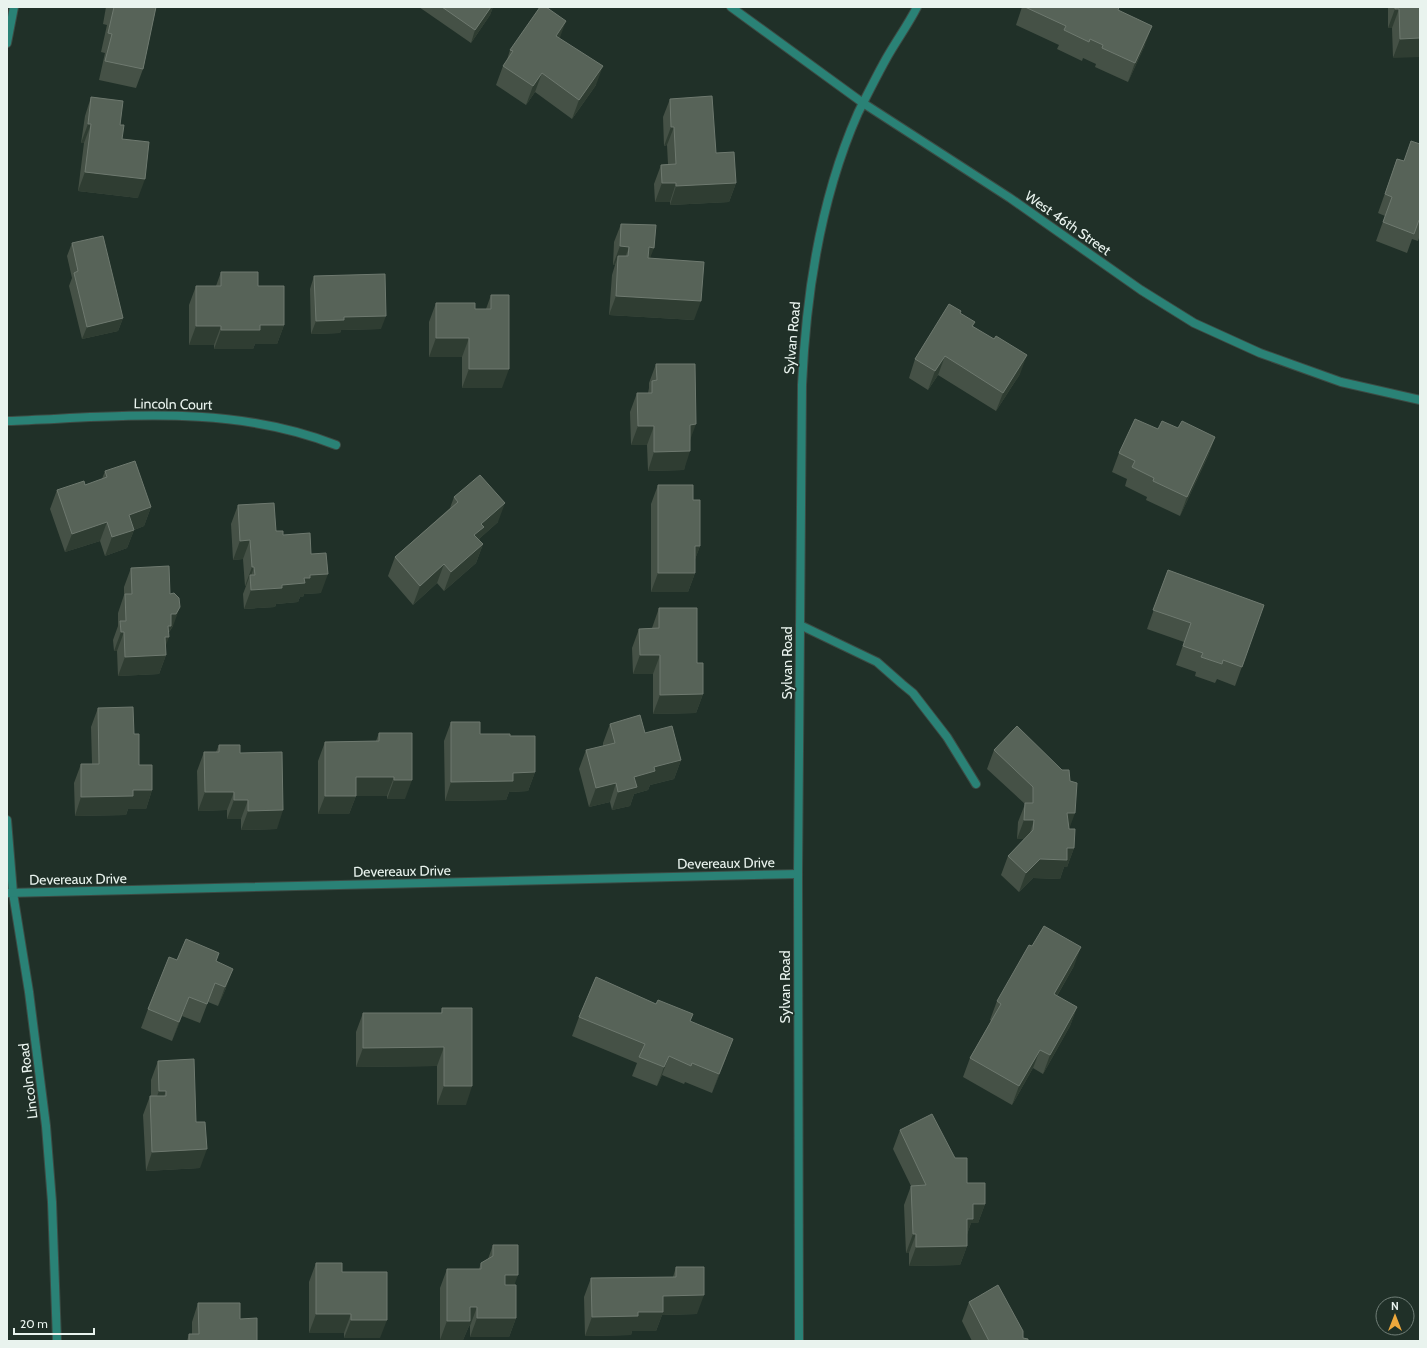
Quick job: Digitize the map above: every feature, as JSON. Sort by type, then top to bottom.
[{"type":"street","points":[[7,43],[14,7]]},
{"type":"street","name":"West 46th Street","points":[[731,7],[863,103],[1010,198],[1141,290],[1194,322],[1249,349],[1341,382],[1420,400]]},
{"type":"street","name":"Sylvan Road","points":[[799,1341],[798,874],[802,385],[807,309],[812,271],[826,209],[844,149],[863,103],[886,59],[917,7]]},
{"type":"street","name":"Lincoln Court","points":[[7,421],[204,416],[277,427],[336,445]]},
{"type":"street","points":[[800,625],[877,662],[902,684],[913,694],[947,737],[976,784]]},
{"type":"street","name":"Lincoln Road","points":[[7,820],[10,893],[32,1006],[45,1119],[52,1202],[57,1341]]},
{"type":"street","name":"Devereaux Drive","points":[[10,893],[798,874]]},
{"type":"building","points":[[114,7],[156,7],[143,69],[105,61],[112,34],[108,33]]},
{"type":"building","points":[[442,7],[491,7],[475,30]]},
{"type":"building","points":[[540,7],[546,7],[566,21],[556,36],[603,66],[579,100],[542,73],[533,86],[503,66],[513,51],[510,50]]},
{"type":"building","points":[[1025,7],[1119,7],[1118,10],[1152,26],[1135,63],[1102,48],[1103,45],[1090,39],[1089,42],[1064,30],[1066,26]]},
{"type":"building","points":[[1395,7],[1420,7],[1420,38],[1400,39],[1399,9],[1395,9]]},
{"type":"building","points":[[712,96],[716,153],[734,152],[736,183],[676,186],[676,183],[662,183],[661,165],[676,164],[674,127],[671,127],[670,99]]},
{"type":"building","points":[[91,97],[123,101],[120,125],[124,125],[122,139],[149,142],[145,179],[85,172],[91,124],[88,124]]},
{"type":"building","points":[[1411,141],[1420,144],[1420,220],[1414,234],[1383,222],[1392,197],[1385,194],[1397,159],[1404,161]]},
{"type":"building","points":[[621,224],[656,225],[654,248],[649,247],[648,258],[704,262],[701,301],[616,296],[618,256],[628,256],[629,247],[620,246]]},
{"type":"building","points":[[103,236],[123,318],[87,327],[74,273],[78,271],[72,243]]},
{"type":"building","points":[[221,272],[258,272],[258,286],[284,286],[284,325],[260,325],[260,330],[221,330],[221,326],[196,326],[196,286],[221,286]]},
{"type":"building","points":[[385,274],[386,316],[344,317],[344,320],[316,321],[314,276]]},
{"type":"building","points":[[491,295],[509,295],[509,369],[469,369],[469,338],[436,338],[436,303],[475,303],[475,309],[491,309]]},
{"type":"building","points":[[949,304],[975,322],[972,326],[994,339],[996,336],[1027,355],[1003,393],[945,356],[935,371],[915,359]]},
{"type":"building","points":[[656,364],[695,364],[696,424],[690,425],[690,451],[654,452],[654,426],[638,426],[637,393],[652,393],[652,381],[657,380]]},
{"type":"building","points":[[1135,419],[1158,429],[1162,421],[1178,428],[1182,421],[1215,437],[1187,497],[1153,481],[1154,478],[1132,467],[1135,461],[1119,453]]},
{"type":"building","points":[[135,461],[151,507],[129,515],[134,530],[112,537],[107,522],[72,534],[57,490],[84,481],[85,485],[107,477],[105,471]]},
{"type":"building","points":[[480,475],[505,503],[481,524],[484,527],[474,535],[483,544],[451,572],[444,564],[420,586],[395,557],[458,502],[454,497]]},
{"type":"building","points":[[658,485],[693,485],[693,500],[700,500],[700,546],[695,546],[695,573],[658,573]]},
{"type":"building","points":[[274,503],[276,531],[283,531],[283,535],[310,533],[311,554],[326,553],[328,574],[310,575],[310,578],[304,578],[305,583],[282,585],[282,588],[251,590],[250,575],[255,575],[254,567],[252,567],[250,540],[240,541],[238,505]]},
{"type":"building","points":[[169,566],[170,594],[174,593],[179,598],[180,607],[176,614],[171,614],[171,626],[168,626],[169,637],[165,637],[166,655],[125,657],[124,632],[121,632],[120,621],[126,621],[125,594],[132,594],[131,568]]},
{"type":"building","points":[[1168,570],[1264,605],[1242,667],[1223,660],[1222,664],[1201,657],[1203,653],[1183,646],[1191,623],[1153,610]]},
{"type":"building","points":[[659,608],[697,608],[697,663],[703,663],[703,694],[660,695],[660,655],[640,655],[639,629],[659,628]]},
{"type":"building","points":[[133,707],[134,734],[139,734],[139,765],[152,765],[152,790],[133,790],[133,796],[81,797],[81,764],[99,764],[98,708]]},
{"type":"building","points":[[640,715],[645,733],[672,726],[681,760],[654,767],[655,771],[634,777],[637,787],[618,792],[616,783],[596,788],[586,750],[615,743],[610,724]]},
{"type":"building","points":[[451,722],[480,722],[480,734],[535,736],[535,772],[513,773],[513,781],[451,782]]},
{"type":"building","points":[[1017,726],[1062,770],[1069,770],[1070,781],[1077,783],[1075,813],[1067,813],[1069,829],[1075,829],[1074,848],[1067,848],[1067,860],[1040,859],[1026,873],[1008,856],[1033,830],[1034,820],[1024,820],[1025,803],[1033,803],[1033,787],[994,750]]},
{"type":"building","points":[[379,733],[412,733],[412,780],[394,780],[394,777],[356,777],[356,796],[325,796],[325,742],[379,741]]},
{"type":"building","points":[[219,745],[240,745],[240,753],[282,752],[283,810],[248,811],[248,800],[234,800],[234,792],[205,792],[204,752],[219,752]]},
{"type":"building","points":[[1044,926],[1081,947],[1054,994],[1077,1007],[1050,1055],[1040,1050],[1019,1086],[970,1058],[1001,1004],[997,1001],[1029,945],[1032,946]]},
{"type":"building","points":[[186,939],[219,953],[216,961],[233,969],[225,987],[215,983],[207,1004],[189,997],[179,1022],[148,1009],[169,957],[177,960]]},
{"type":"building","points":[[596,977],[656,1004],[658,1000],[693,1014],[690,1021],[733,1039],[719,1074],[692,1063],[691,1066],[669,1056],[664,1067],[639,1057],[645,1044],[579,1017]]},
{"type":"building","points":[[442,1008],[472,1008],[472,1086],[444,1086],[444,1047],[363,1048],[363,1013],[442,1013]]},
{"type":"building","points":[[194,1059],[196,1122],[205,1122],[207,1149],[152,1152],[150,1096],[166,1096],[166,1091],[159,1091],[158,1061]]},
{"type":"building","points":[[932,1114],[955,1158],[967,1158],[967,1183],[985,1183],[985,1204],[973,1204],[973,1219],[967,1219],[967,1246],[916,1247],[916,1234],[913,1234],[911,1186],[926,1185],[900,1130]]},
{"type":"building","points":[[493,1245],[518,1245],[518,1275],[505,1275],[505,1285],[516,1285],[516,1318],[477,1318],[477,1307],[470,1307],[470,1321],[447,1321],[447,1269],[481,1269],[481,1263],[493,1256]]},
{"type":"building","points":[[316,1263],[342,1263],[342,1272],[387,1272],[387,1320],[351,1320],[351,1314],[316,1314]]},
{"type":"building","points":[[676,1267],[704,1267],[704,1295],[663,1296],[663,1312],[638,1312],[638,1316],[592,1317],[591,1278],[676,1277]]},
{"type":"building","points":[[998,1285],[1023,1331],[1023,1338],[1028,1339],[1028,1341],[989,1341],[969,1302]]},
{"type":"building","points":[[198,1303],[240,1303],[240,1319],[257,1318],[257,1341],[189,1341],[189,1334],[199,1334]]}]
